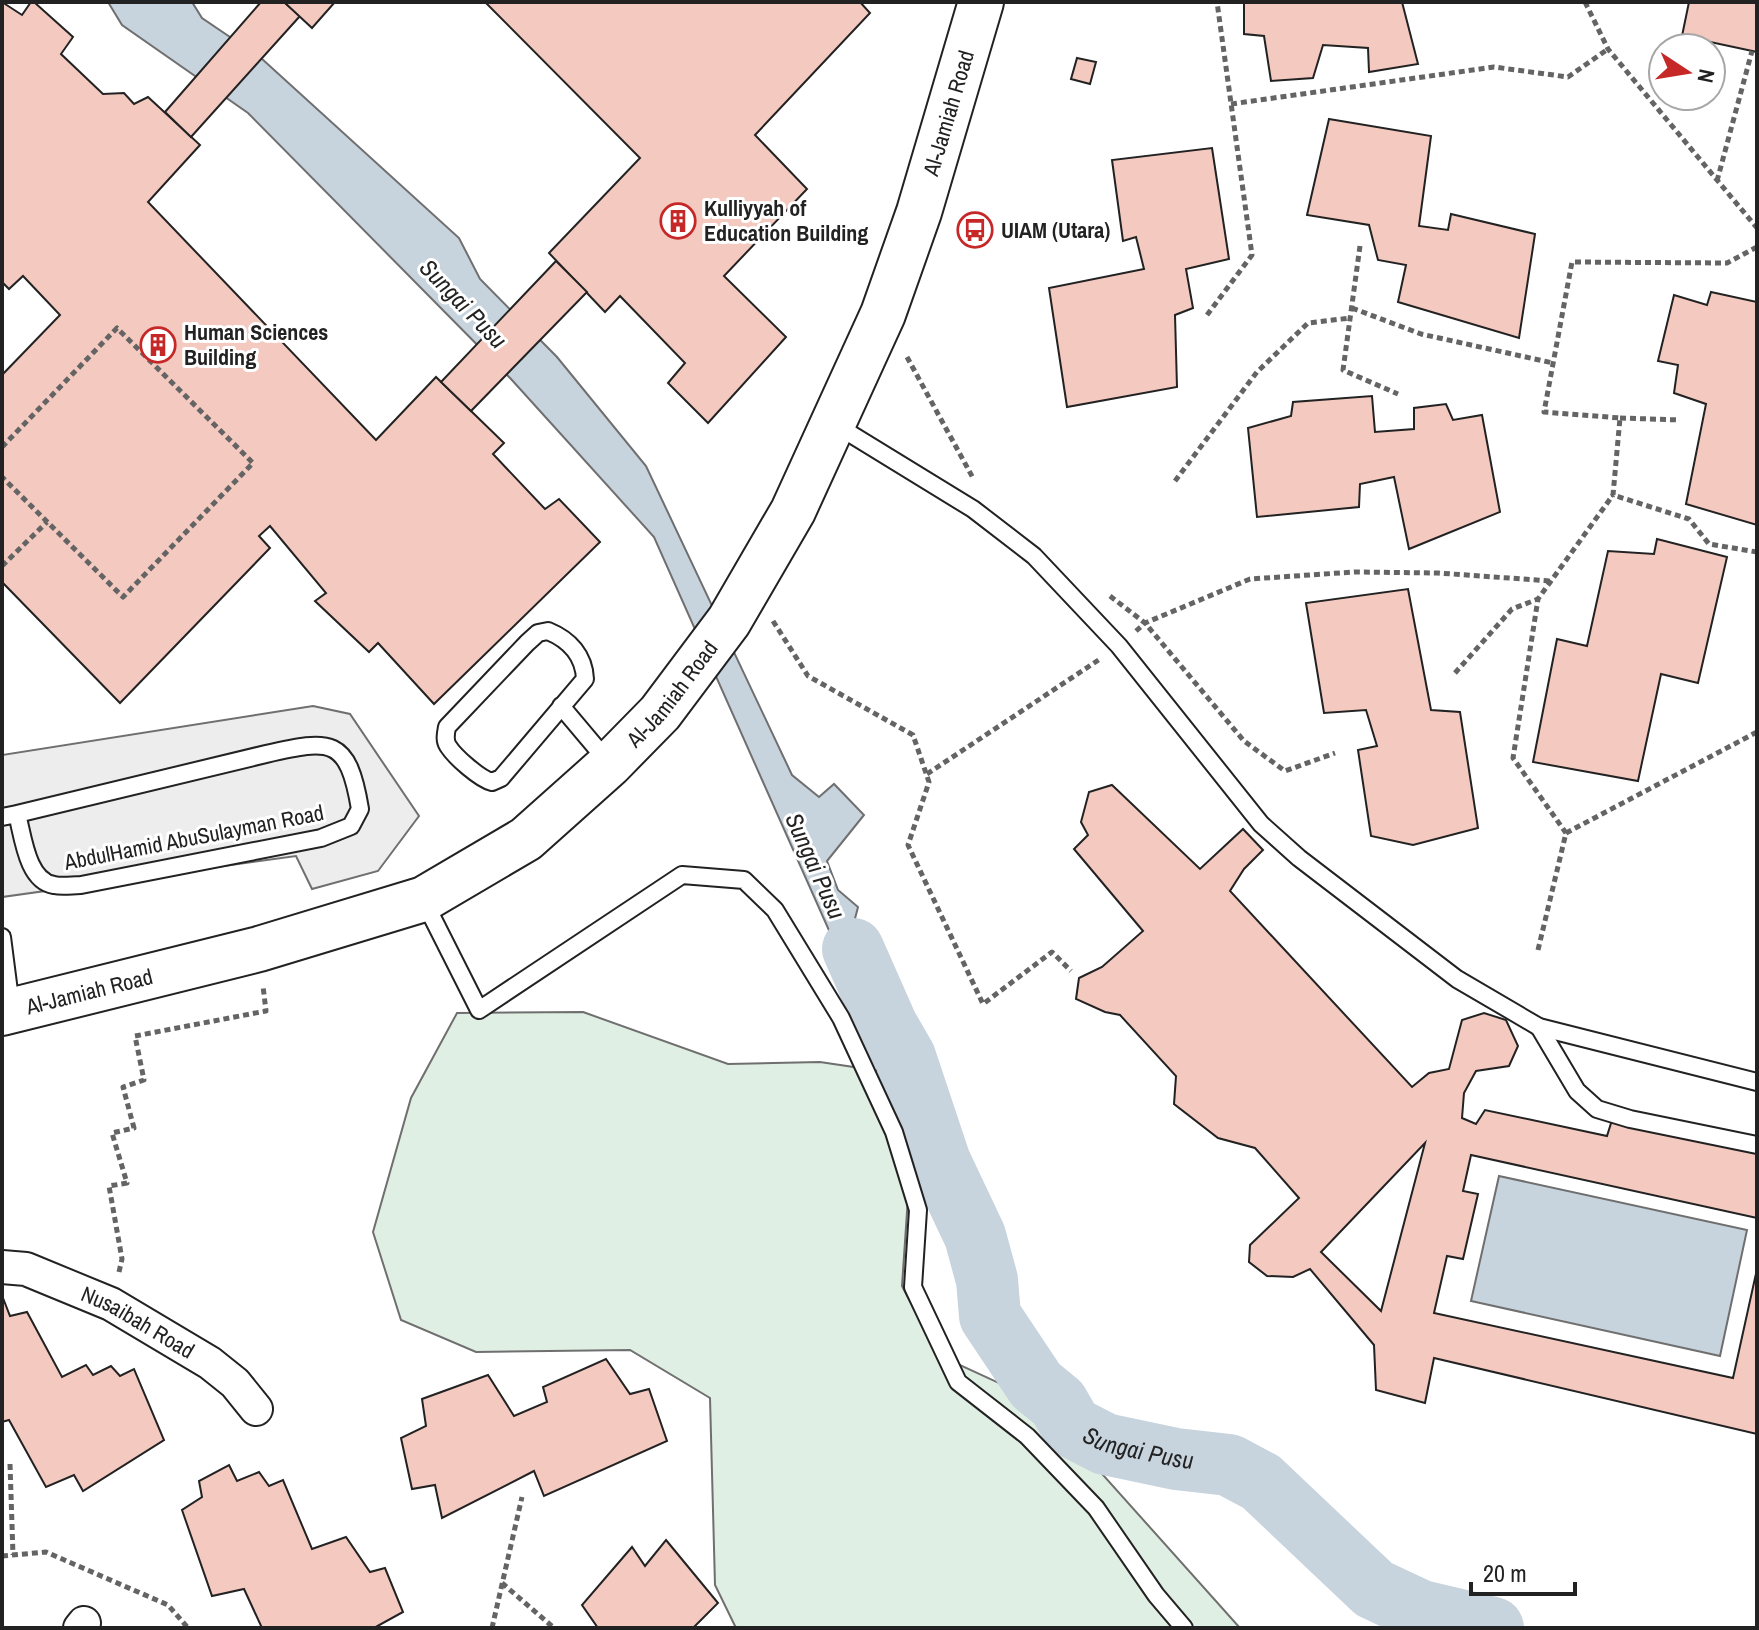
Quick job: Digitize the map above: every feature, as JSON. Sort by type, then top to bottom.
[{"type":"street","name":"Al-Jamiah Road","points":[[7,1012],[259,949],[424,899],[526,839],[610,764],[660,713],[729,621],[793,511],[835,425],[883,314],[919,212],[981,2]]},
{"type":"street","name":"Nusaibah Road","points":[[2,1267],[26,1269],[111,1304],[210,1363],[235,1383],[256,1409]]},
{"type":"lane","points":[[835,425],[973,509],[1034,556],[1119,646],[1261,824],[1299,858],[1457,979],[1539,1027],[1757,1082]]},
{"type":"lane","points":[[548,631],[555,634],[579,654],[584,664],[585,679],[561,706],[501,778],[492,782],[483,780],[448,746],[445,737],[447,727],[538,633],[548,631]]},
{"type":"lane","points":[[561,706],[610,764]]},
{"type":"lane","name":"AbdulHamid AbuSulayman Road","points":[[306,745],[332,748],[347,759],[360,809],[351,826],[321,838],[81,885],[53,885],[40,880],[10,816],[306,745]]},
{"type":"lane","points":[[424,899],[479,1010],[682,875],[744,880],[775,910],[841,1018],[894,1132],[918,1210],[913,1287],[958,1382],[1027,1436],[1096,1508],[1156,1595],[1184,1628]]},
{"type":"lane","points":[[2,937],[7,1012]]},
{"type":"lane","points":[[1539,1027],[1577,1091],[1597,1109],[1630,1119],[1757,1145]]},
{"type":"path","points":[[1207,315],[1252,255],[1217,2]]},
{"type":"path","points":[[1585,2],[1608,49],[1757,228]]},
{"type":"path","points":[[1231,104],[1494,67],[1568,77],[1608,49]]},
{"type":"path","points":[[1717,181],[1752,51]]},
{"type":"path","points":[[1360,246],[1343,370],[1398,394]]},
{"type":"path","points":[[1680,420],[1544,412],[1572,262],[1727,263],[1757,247]]},
{"type":"path","points":[[1352,308],[1421,334],[1553,363]]},
{"type":"path","points":[[883,314],[977,484]]},
{"type":"path","points":[[1175,481],[1257,372],[1308,323],[1350,318]]},
{"type":"path","points":[[2,447],[117,328],[253,463],[123,597],[2,477]]},
{"type":"path","points":[[1566,833],[1513,758],[1538,599],[1613,495],[1620,418]]},
{"type":"path","points":[[1613,495],[1689,519],[1709,544],[1757,552]]},
{"type":"path","points":[[2,566],[47,522]]},
{"type":"path","points":[[927,774],[1119,646],[1145,623],[1250,579],[1354,572],[1438,573],[1551,581]]},
{"type":"path","points":[[1108,594],[1145,623],[1244,741],[1285,771],[1335,753]]},
{"type":"path","points":[[1455,673],[1512,609],[1538,599]]},
{"type":"path","points":[[770,617],[808,676],[913,735],[929,782],[908,845],[983,1004],[1052,952],[1071,971]]},
{"type":"path","points":[[1538,950],[1566,833],[1757,732]]},
{"type":"path","points":[[111,1304],[122,1259],[109,1186],[127,1183],[112,1133],[134,1128],[123,1087],[144,1080],[135,1036],[266,1011],[259,949]]},
{"type":"path","points":[[10,1464],[13,1555]]},
{"type":"path","points":[[492,1628],[522,1497]]},
{"type":"path","points":[[2,1556],[46,1552],[168,1605],[188,1628]]},
{"type":"path","points":[[502,1583],[554,1628]]},
{"type":"green space","points":[[583,1012],[728,1064],[820,1062],[887,1072],[911,1153],[902,1286],[938,1355],[1036,1400],[1240,1628],[736,1628],[715,1585],[710,1398],[630,1350],[476,1352],[401,1320],[373,1232],[411,1098],[457,1013]]},
{"type":"shaded area","points":[[313,706],[350,714],[419,816],[378,871],[312,889],[296,856],[2,897],[2,755]]},
{"type":"water","points":[[108,2],[192,2],[202,18],[261,58],[459,238],[480,279],[557,357],[646,466],[792,775],[819,797],[834,784],[864,815],[827,861],[838,890],[858,907],[850,938],[896,1016],[876,1036],[654,537],[511,379],[248,113],[122,25]]},
{"type":"water","points":[[1499,1176],[1747,1230],[1720,1356],[1471,1301]]},
{"type":"building","name":"Human Sciences Building","points":[[2,2],[22,15],[34,2],[73,37],[61,54],[103,94],[124,93],[134,104],[148,97],[200,145],[148,202],[376,440],[436,377],[504,443],[493,454],[545,509],[559,499],[600,542],[434,704],[378,643],[369,652],[315,601],[326,593],[270,526],[259,536],[270,548],[120,703],[2,582],[2,375],[60,315],[23,276],[9,289],[2,282]]},
{"type":"building","points":[[261,2],[284,2],[300,16],[191,137],[165,112]]},
{"type":"building","points":[[284,2],[335,2],[312,28]]},
{"type":"building","name":"Kulliyyah of Education Building","points":[[485,2],[860,2],[870,13],[755,135],[807,189],[724,276],[786,337],[708,423],[668,383],[685,363],[620,296],[605,312],[549,253],[640,158]]},
{"type":"building","points":[[1244,2],[1402,2],[1418,64],[1369,72],[1368,48],[1323,45],[1313,78],[1271,81],[1264,36],[1244,34]]},
{"type":"building","points":[[1689,2],[1757,2],[1757,52],[1727,46],[1727,32],[1683,32]]},
{"type":"building","points":[[1077,58],[1096,62],[1090,84],[1071,79]]},
{"type":"building","points":[[1329,119],[1431,136],[1419,226],[1448,230],[1451,214],[1535,234],[1519,338],[1398,302],[1406,265],[1378,260],[1369,225],[1307,215]]},
{"type":"building","points":[[1212,148],[1229,259],[1186,269],[1193,308],[1175,315],[1177,387],[1067,407],[1049,288],[1144,269],[1136,237],[1123,241],[1112,160]]},
{"type":"building","points":[[556,261],[587,292],[471,411],[441,382]]},
{"type":"building","points":[[1711,292],[1757,302],[1757,525],[1686,504],[1706,404],[1674,393],[1678,365],[1658,361],[1674,295],[1707,305]]},
{"type":"building","points":[[1372,396],[1375,432],[1414,429],[1414,408],[1446,404],[1453,420],[1482,415],[1500,512],[1409,549],[1394,477],[1360,484],[1359,507],[1257,517],[1248,428],[1291,416],[1293,402]]},
{"type":"building","points":[[1657,539],[1727,557],[1698,683],[1661,674],[1638,781],[1533,762],[1557,639],[1587,646],[1608,551],[1654,554]]},
{"type":"building","points":[[1408,589],[1431,710],[1460,712],[1478,828],[1413,845],[1371,836],[1358,750],[1377,746],[1366,710],[1324,713],[1306,603]]},
{"type":"building","points":[[1112,785],[1200,869],[1243,829],[1263,850],[1244,869],[1230,891],[1412,1087],[1429,1073],[1449,1069],[1462,1020],[1484,1013],[1506,1020],[1518,1046],[1509,1066],[1476,1071],[1464,1093],[1462,1118],[1476,1124],[1485,1110],[1607,1136],[1612,1120],[1757,1153],[1757,1218],[1471,1155],[1463,1191],[1478,1194],[1463,1259],[1447,1256],[1434,1313],[1733,1378],[1757,1269],[1757,1434],[1434,1358],[1425,1403],[1376,1390],[1374,1345],[1310,1269],[1293,1277],[1267,1276],[1249,1262],[1250,1245],[1299,1198],[1255,1148],[1218,1138],[1174,1104],[1176,1076],[1120,1015],[1076,999],[1079,978],[1102,967],[1143,931],[1074,849],[1088,835],[1081,822],[1089,792]],"holes":[[[1425,1143],[1381,1311],[1321,1252]]]},
{"type":"building","points":[[3,1298],[10,1316],[27,1312],[62,1377],[86,1365],[93,1375],[111,1366],[120,1376],[134,1369],[164,1440],[83,1491],[74,1475],[46,1487],[9,1420],[2,1422]]},
{"type":"building","points":[[606,1359],[630,1394],[649,1389],[667,1441],[544,1496],[534,1471],[442,1518],[435,1485],[412,1489],[401,1438],[426,1426],[422,1399],[488,1375],[514,1416],[547,1402],[543,1387]]},
{"type":"building","points":[[229,1465],[237,1481],[259,1472],[269,1486],[283,1480],[312,1549],[346,1537],[370,1572],[385,1568],[403,1612],[374,1628],[262,1628],[244,1589],[212,1596],[182,1510],[202,1497],[199,1481]]},
{"type":"building","points":[[666,1540],[718,1603],[693,1628],[598,1628],[582,1605],[632,1547],[645,1566]]},
{"type":"waterway","name":"Sungai Pusu","points":[[853,949],[887,1026],[905,1057],[940,1162],[975,1236],[987,1280],[990,1316],[1036,1385],[1058,1403],[1072,1427],[1105,1444],[1176,1459],[1229,1465],[1261,1482],[1374,1589],[1421,1611],[1493,1628]]},
{"type":"place","name":"Kulliyyah of Education Building","points":[[678,221]]},
{"type":"place","name":"UIAM (Utara)","points":[[975,230]]},
{"type":"place","name":"Human Sciences Building","points":[[158,345]]}]
